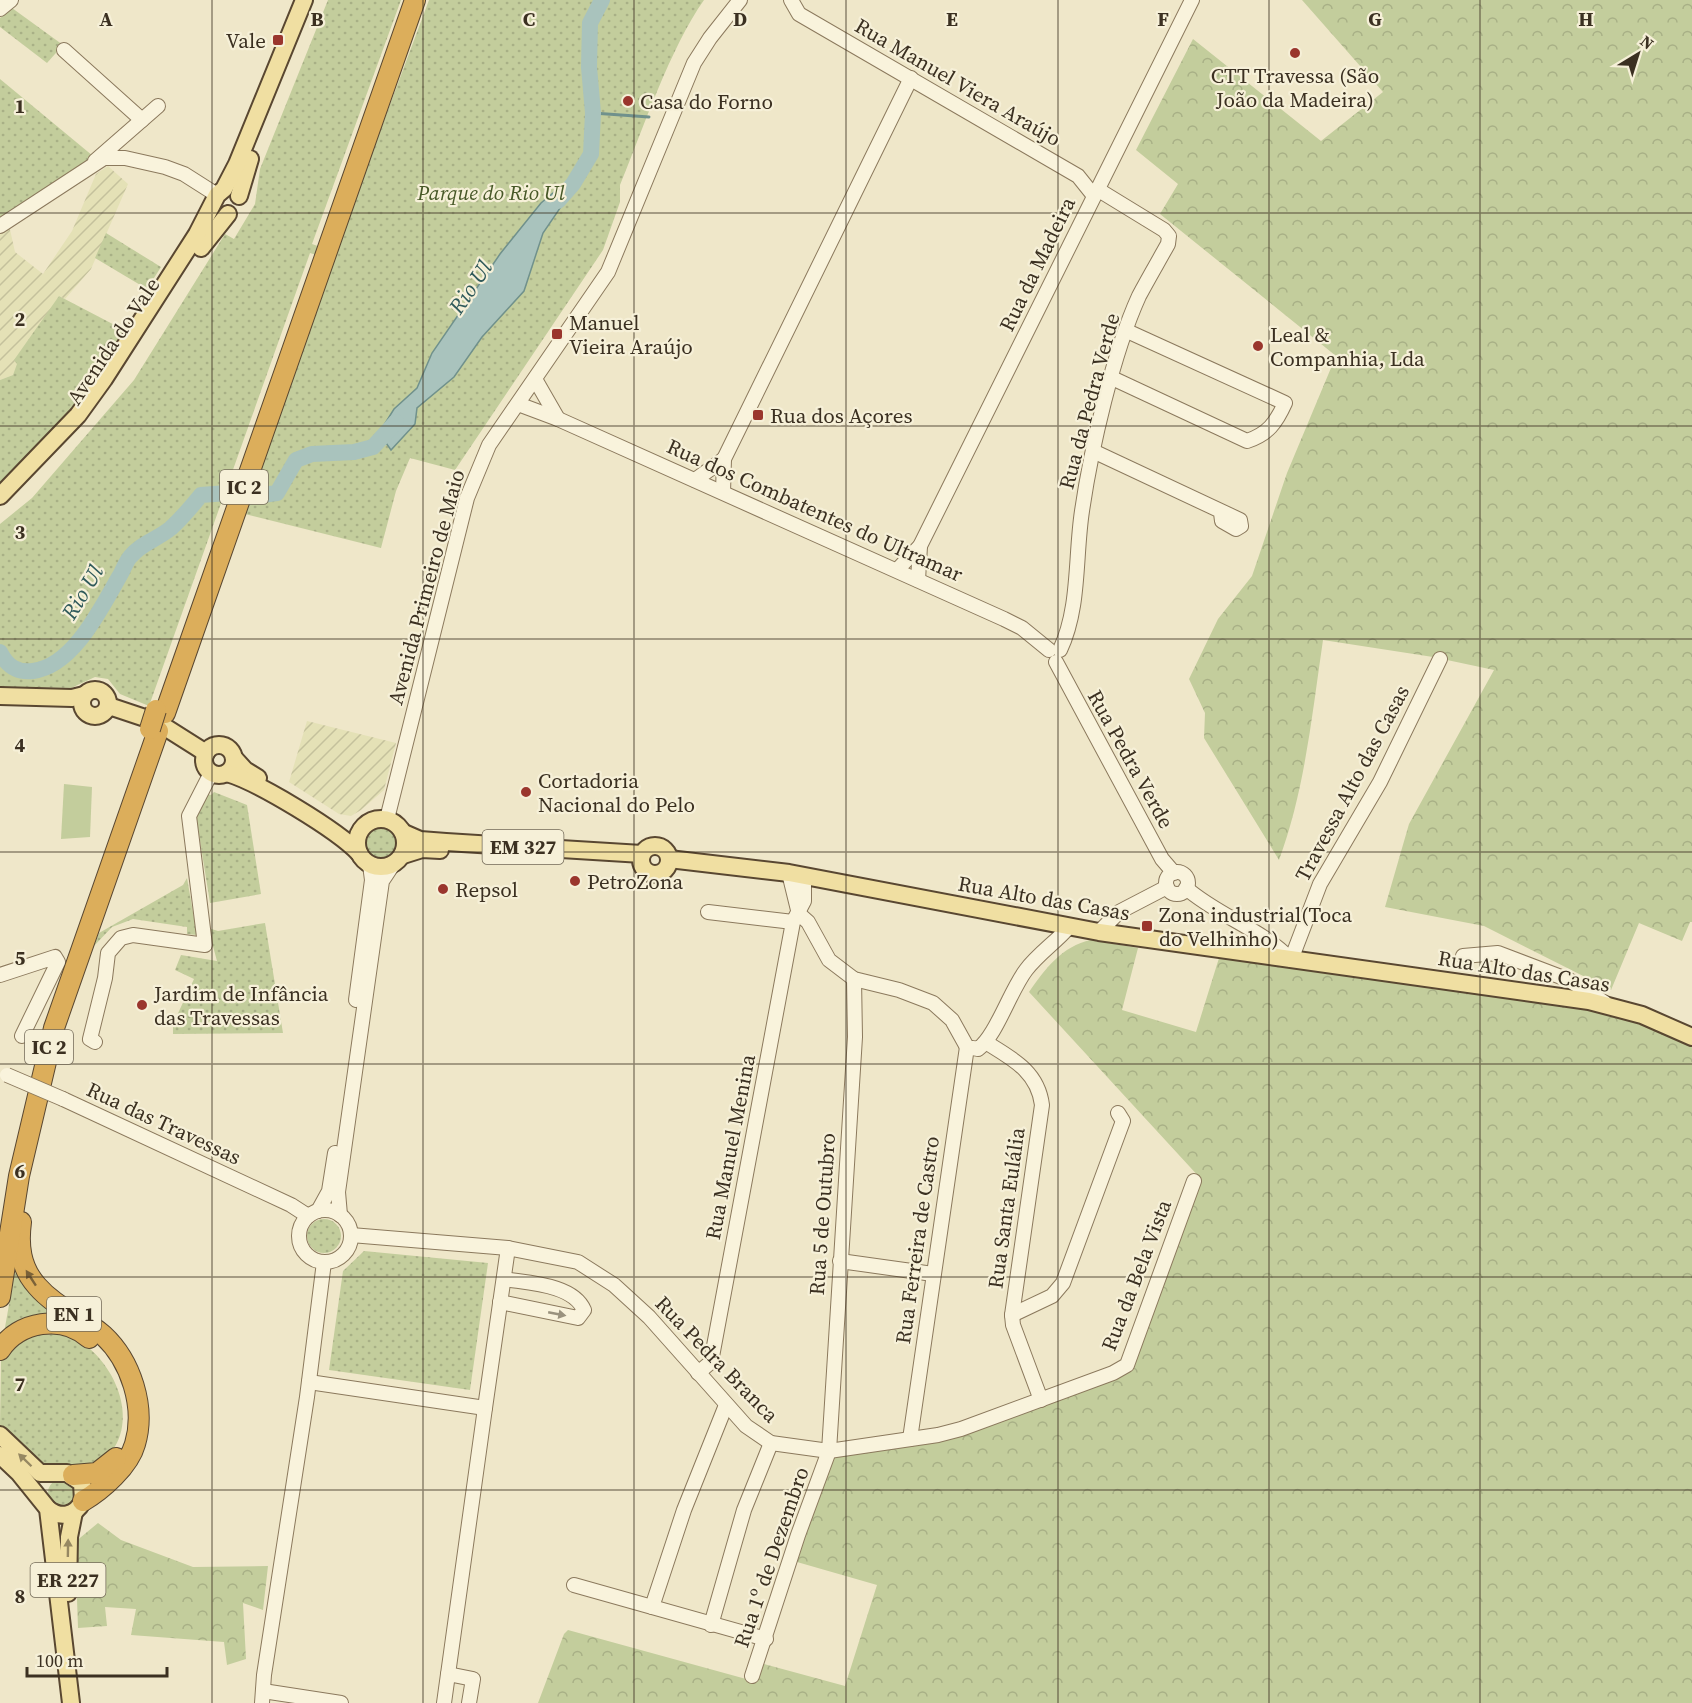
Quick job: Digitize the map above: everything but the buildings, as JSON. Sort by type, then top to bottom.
[{"type":"highway","name":"IC 2","points":[[0,1297],[10,1222],[58,1013],[160,711],[408,0]]},
{"type":"highway","name":"IC 2","points":[[160,711],[415,0]]},
{"type":"highway","name":"IC 2","points":[[0,1220],[19,1119],[34,1069],[154,730]]},
{"type":"highway","name":"EN 1","points":[[36,1106],[20,1225],[22,1260],[37,1286],[105,1337],[125,1364],[135,1389],[139,1422],[135,1446],[122,1466],[79,1506]]},
{"type":"highway","name":"EN 1","points":[[0,1350],[16,1333],[33,1325],[68,1326],[85,1334],[116,1369],[126,1392],[128,1423],[124,1442],[114,1460],[97,1473],[64,1474]]},
{"type":"main road","name":"Avenida do Vale","points":[[0,509],[87,422],[114,385],[206,240],[228,214],[219,211],[224,195],[304,0]]},
{"type":"main road","name":"Avenida do Vale","points":[[0,496],[78,415],[104,380],[224,195],[246,169],[316,0]]},
{"type":"main road","points":[[0,705],[72,707],[84,703],[91,691],[99,690],[108,698],[109,706],[157,722],[206,753]]},
{"type":"main road","points":[[0,696],[72,698],[84,703]]},
{"type":"main road","points":[[224,768],[230,750],[222,746],[213,747],[206,753],[204,762],[224,768],[245,770],[330,820],[348,826],[366,824]]},
{"type":"main road","points":[[224,768],[347,840],[364,859]]},
{"type":"main road","points":[[364,859],[358,837],[366,824],[372,820],[387,819]]},
{"type":"main road","name":"EM 327","points":[[387,819],[394,822],[404,833],[420,840],[642,859]]},
{"type":"main road","points":[[398,860],[406,841],[404,833]]},
{"type":"main road","name":"EM 327","points":[[364,859],[378,868],[422,849],[642,859]]},
{"type":"main road","name":"Rua Alto das Casas","points":[[642,859],[646,871],[660,873],[667,868],[669,859],[796,875],[1099,932],[1606,1004],[1642,1015],[1692,1037]]},
{"type":"main road","points":[[0,1435],[40,1473],[64,1474]]},
{"type":"main road","points":[[0,1455],[45,1505],[60,1515],[79,1506]]},
{"type":"main road","name":"ER 227","points":[[66,1648],[69,1537],[79,1506],[82,1483],[64,1474],[42,1488],[66,1648],[71,1703]]},
{"type":"street","points":[[0,9],[11,0]]},
{"type":"street","name":"Avenida Primeiro de Maio","points":[[387,819],[467,498],[489,445],[608,272],[694,63],[710,38],[740,0]]},
{"type":"street","name":"Rua Manuel Viera Araújo","points":[[792,0],[799,14],[1098,188]]},
{"type":"street","name":"Rua da Madeira","points":[[897,570],[920,546],[1192,0]]},
{"type":"street","points":[[64,50],[142,120]]},
{"type":"street","points":[[723,492],[724,459],[911,78]]},
{"type":"street","points":[[92,165],[158,106]]},
{"type":"street","points":[[0,226],[104,158],[125,158],[165,167],[184,174],[224,195]]},
{"type":"street","name":"Rua da Pedra Verde","points":[[1055,654],[1067,634],[1078,563],[1081,512],[1112,378],[1139,297],[1168,244],[1169,236],[1164,230],[1098,188]]},
{"type":"street","points":[[1112,378],[1247,441],[1260,436],[1277,422],[1285,403],[1127,331]]},
{"type":"street","points":[[535,379],[558,418]]},
{"type":"street","name":"Rua dos Combatentes do Ultramar","points":[[518,404],[558,418],[1022,628],[1055,654]]},
{"type":"street","points":[[1095,452],[1221,513]]},
{"type":"street","points":[[696,480],[724,459]]},
{"type":"street","name":"Rua da Madeira","points":[[918,580],[920,546]]},
{"type":"street","name":"Rua Pedra Verde","points":[[1055,654],[1162,859],[1174,873]]},
{"type":"street","name":"Travessa Alto das Casas","points":[[1291,960],[1320,884],[1380,782],[1440,659]]},
{"type":"street","points":[[95,1042],[90,1039],[108,953],[121,938],[133,935],[206,945],[189,816],[224,768]]},
{"type":"street","points":[[364,859],[372,880],[329,1191],[300,1228],[300,1244],[309,1256],[324,1262],[336,1259],[345,1252],[351,1235],[346,1221],[340,1215],[339,1192],[382,881],[398,860]]},
{"type":"street","points":[[1174,873],[1184,876],[1187,882],[1186,888],[1174,894],[1167,887],[1166,880],[1174,873]]},
{"type":"street","points":[[796,875],[796,918]]},
{"type":"street","points":[[1099,932],[1119,912],[1167,887]]},
{"type":"street","points":[[1186,888],[1201,902],[1280,948],[1291,960]]},
{"type":"street","points":[[708,912],[796,918],[808,922],[830,960],[854,980],[899,990],[933,1003],[952,1020],[967,1047],[978,1049],[987,1043],[1007,1000],[1027,968],[1069,927]]},
{"type":"street","name":"Rua Manuel Menina","points":[[698,1373],[711,1362],[796,918]]},
{"type":"street","points":[[1463,956],[1498,953],[1569,980],[1606,1004]]},
{"type":"street","points":[[0,975],[55,957],[58,962],[22,1035]]},
{"type":"street","name":"Rua 5 de Outubro","points":[[829,1451],[855,1037],[854,980]]},
{"type":"street","name":"Rua Santa Eulália","points":[[987,1043],[1019,1063],[1033,1077],[1040,1091],[1042,1105],[1012,1315],[1013,1326],[1041,1400]]},
{"type":"street","name":"Rua Ferreira de Castro","points":[[910,1439],[967,1047]]},
{"type":"street","name":"Rua das Travessas","points":[[3,1073],[291,1205],[313,1213],[331,1210],[340,1215]]},
{"type":"street","points":[[1012,1315],[1052,1296],[1063,1283],[1123,1121],[1118,1113]]},
{"type":"street","name":"Rua da Bela Vista","points":[[1041,1400],[1113,1373],[1126,1365],[1194,1181]]},
{"type":"street","points":[[351,1235],[508,1248],[444,1703]]},
{"type":"street","name":"Rua Pedra Branca","points":[[508,1248],[544,1253],[578,1262],[614,1285],[649,1317],[726,1405],[747,1426],[771,1443],[829,1451],[910,1439],[961,1429],[1041,1400]]},
{"type":"street","points":[[840,1261],[933,1274]]},
{"type":"street","points":[[324,1262],[309,1382],[262,1697],[340,1703]]},
{"type":"street","points":[[500,1302],[578,1318],[584,1310],[575,1299],[549,1287],[504,1279]]},
{"type":"street","points":[[309,1382],[485,1408]]},
{"type":"street","points":[[652,1607],[684,1510],[726,1405]]},
{"type":"street","points":[[711,1624],[744,1510],[771,1443]]},
{"type":"street","name":"Rua 1º de Dezembro","points":[[752,1676],[766,1639],[798,1535],[829,1451]]},
{"type":"street","points":[[574,1585],[766,1639]]},
{"type":"street","points":[[448,1674],[473,1679],[469,1703]]},
{"type":"shaded area","points":[[108,166],[128,184],[91,269],[65,299],[59,296],[13,375],[0,380],[0,230],[9,225],[15,252],[43,274],[72,231],[96,174]]},
{"type":"shaded area","points":[[307,721],[396,743],[384,790],[351,816],[339,814],[289,782]]},
{"type":"green space","name":"Parque do Rio Ul","points":[[328,0],[401,0],[312,244],[335,252],[429,0],[704,0],[680,41],[648,115],[620,185],[620,202],[603,250],[455,470],[410,458],[396,491],[381,548],[245,514],[332,260],[310,253],[149,706],[120,694],[108,679],[95,677],[71,688],[0,687],[0,524],[32,498],[134,380],[225,234],[234,239],[255,204],[260,169]]},
{"type":"green space","points":[[1302,0],[1692,0],[1692,922],[1682,941],[1639,923],[1611,990],[1484,926],[1385,907],[1409,824],[1494,670],[1433,657],[1323,640],[1301,779],[1279,860],[1204,738],[1205,713],[1189,679],[1218,619],[1252,576],[1287,473],[1336,356],[1160,214],[1178,184],[1136,150],[1193,39],[1321,141],[1383,92]]},
{"type":"green space","points":[[12,8],[63,45],[47,63],[0,27],[0,18]]},
{"type":"green space","points":[[0,79],[93,156],[0,222]]},
{"type":"green space","points":[[106,233],[161,267],[147,289],[95,258]]},
{"type":"green space","points":[[59,296],[128,332],[71,410],[0,484],[0,380],[13,375],[17,364],[14,360]]},
{"type":"green space","points":[[64,784],[92,787],[90,837],[61,839]]},
{"type":"green space","points":[[214,792],[247,805],[261,894],[210,903],[198,828],[195,827],[197,814],[207,794],[211,795]]},
{"type":"green space","points":[[382,826],[394,831],[399,843],[394,855],[382,860],[370,855],[365,843],[370,831]]},
{"type":"green space","points":[[187,878],[197,935],[187,934],[187,927],[133,919],[112,927],[94,946],[99,933],[183,885]]},
{"type":"green space","points":[[265,923],[283,1033],[173,1034],[173,1024],[194,979],[175,970],[181,955],[217,961],[208,928],[218,931]]},
{"type":"green space","points":[[1091,940],[1138,948],[1122,1010],[1196,1032],[1219,958],[1594,1010],[1641,1023],[1692,1044],[1692,1703],[538,1703],[564,1634],[568,1630],[757,1682],[764,1664],[845,1686],[877,1585],[797,1562],[831,1458],[956,1437],[1130,1370],[1201,1179],[1029,992],[1048,967],[1063,953],[1071,947]]},
{"type":"green space","points":[[324,1219],[336,1224],[341,1236],[336,1248],[324,1253],[312,1248],[307,1236],[312,1224]]},
{"type":"green space","points":[[364,1251],[488,1263],[470,1390],[329,1370],[343,1271]]},
{"type":"green space","points":[[16,1265],[84,1327],[4,1333]]},
{"type":"green space","points":[[36,1332],[64,1334],[83,1343],[96,1354],[116,1384],[123,1418],[120,1435],[113,1450],[96,1467],[64,1464],[46,1468],[0,1426],[1,1360],[5,1353]]},
{"type":"green space","points":[[62,1479],[72,1483],[76,1493],[72,1503],[62,1507],[52,1503],[48,1493],[52,1483]]},
{"type":"green space","points":[[98,1523],[121,1540],[193,1567],[268,1566],[263,1610],[243,1603],[246,1659],[227,1665],[224,1642],[131,1635],[136,1609],[105,1607],[107,1626],[78,1628],[75,1542]]},
{"type":"water","points":[[565,183],[573,184],[567,198],[543,233],[524,291],[482,337],[454,377],[417,408],[415,424],[391,450],[379,433],[394,409],[417,388],[432,353],[500,254],[541,203]]},
{"type":"waterway","name":"Rio Ul","points":[[558,201],[573,184],[591,154],[593,113],[589,67],[590,23],[602,0]]},
{"type":"waterway","points":[[593,113],[649,117]]},
{"type":"waterway","name":"Rio Ul","points":[[247,497],[277,493],[296,460],[312,454],[354,452],[373,447],[396,422]]},
{"type":"waterway","name":"Rio Ul","points":[[0,652],[9,665],[22,671],[47,667],[61,659],[73,648],[94,620],[134,552],[171,528],[201,495],[227,493]]},
{"type":"place","name":"Vale","points":[[278,40]]},
{"type":"place","name":"CTT Travessa (São João da Madeira)","points":[[1295,53]]},
{"type":"place","name":"Casa do Forno","points":[[628,101]]},
{"type":"place","name":"Manuel Vieira Araújo","points":[[557,334]]},
{"type":"place","name":"Leal & Companhia, Lda","points":[[1258,346]]},
{"type":"place","name":"Rua dos Açores","points":[[758,415]]},
{"type":"place","name":"Cortadoria Nacional do Pelo","points":[[526,792]]},
{"type":"place","name":"PetroZona","points":[[575,881]]},
{"type":"place","name":"Repsol","points":[[443,889]]},
{"type":"place","name":"Zona industrial(Toca do Velhinho)","points":[[1147,926]]},
{"type":"place","name":"Jardim de Infância das Travessas","points":[[142,1005]]}]
